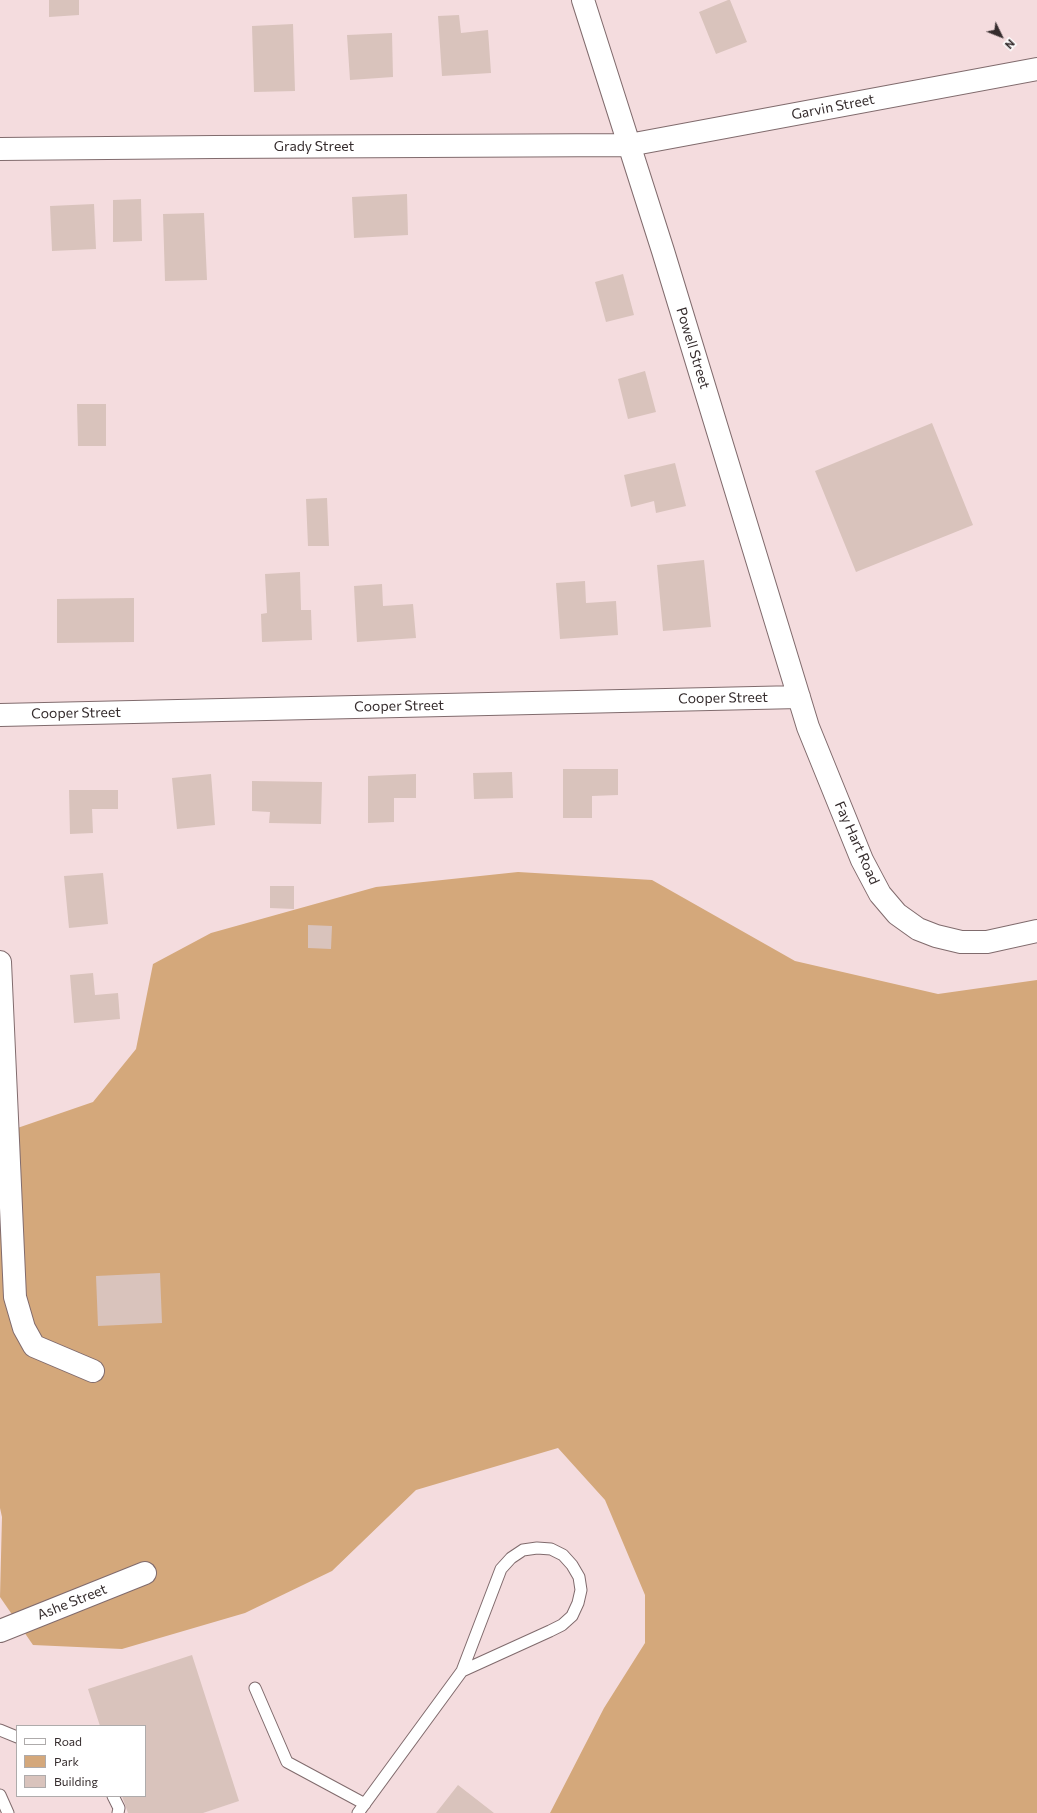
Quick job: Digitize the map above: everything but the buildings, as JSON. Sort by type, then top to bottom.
[{"type":"street","name":"Powell Street","points":[[583,0],[663,251],[799,696]]},
{"type":"street","name":"Garvin Street","points":[[628,145],[1037,69]]},
{"type":"street","name":"Grady Street","points":[[0,150],[628,145]]},
{"type":"street","name":"Cooper Street","points":[[0,715],[799,696]]},
{"type":"street","name":"Fay Hart Road","points":[[799,696],[808,728],[862,860],[880,894],[897,914],[918,929],[936,936],[961,942],[987,942],[1037,931]]},
{"type":"street","points":[[0,962],[15,1297],[24,1328],[34,1346],[93,1371]]},
{"type":"street","name":"Ashe Street","points":[[0,1631],[145,1573]]},
{"type":"lane","points":[[255,1688],[287,1762],[362,1809],[462,1671],[502,1569],[511,1558],[523,1550],[537,1548],[551,1549],[563,1555],[572,1565],[579,1577],[581,1590],[578,1604],[572,1616],[562,1625],[550,1631],[462,1671]]},
{"type":"lane","points":[[0,1730],[16,1737]]},
{"type":"lane","points":[[0,1795],[8,1813]]},
{"type":"lane","points":[[114,1797],[119,1808],[118,1813]]},
{"type":"green space","points":[[518,872],[652,880],[795,961],[938,994],[1037,980],[1037,1813],[550,1813],[604,1708],[645,1643],[645,1595],[605,1500],[558,1448],[416,1490],[332,1571],[245,1613],[122,1649],[33,1645],[0,1597],[2,1517],[0,1508],[0,1134],[93,1102],[136,1049],[153,964],[211,933],[376,887]]}]
